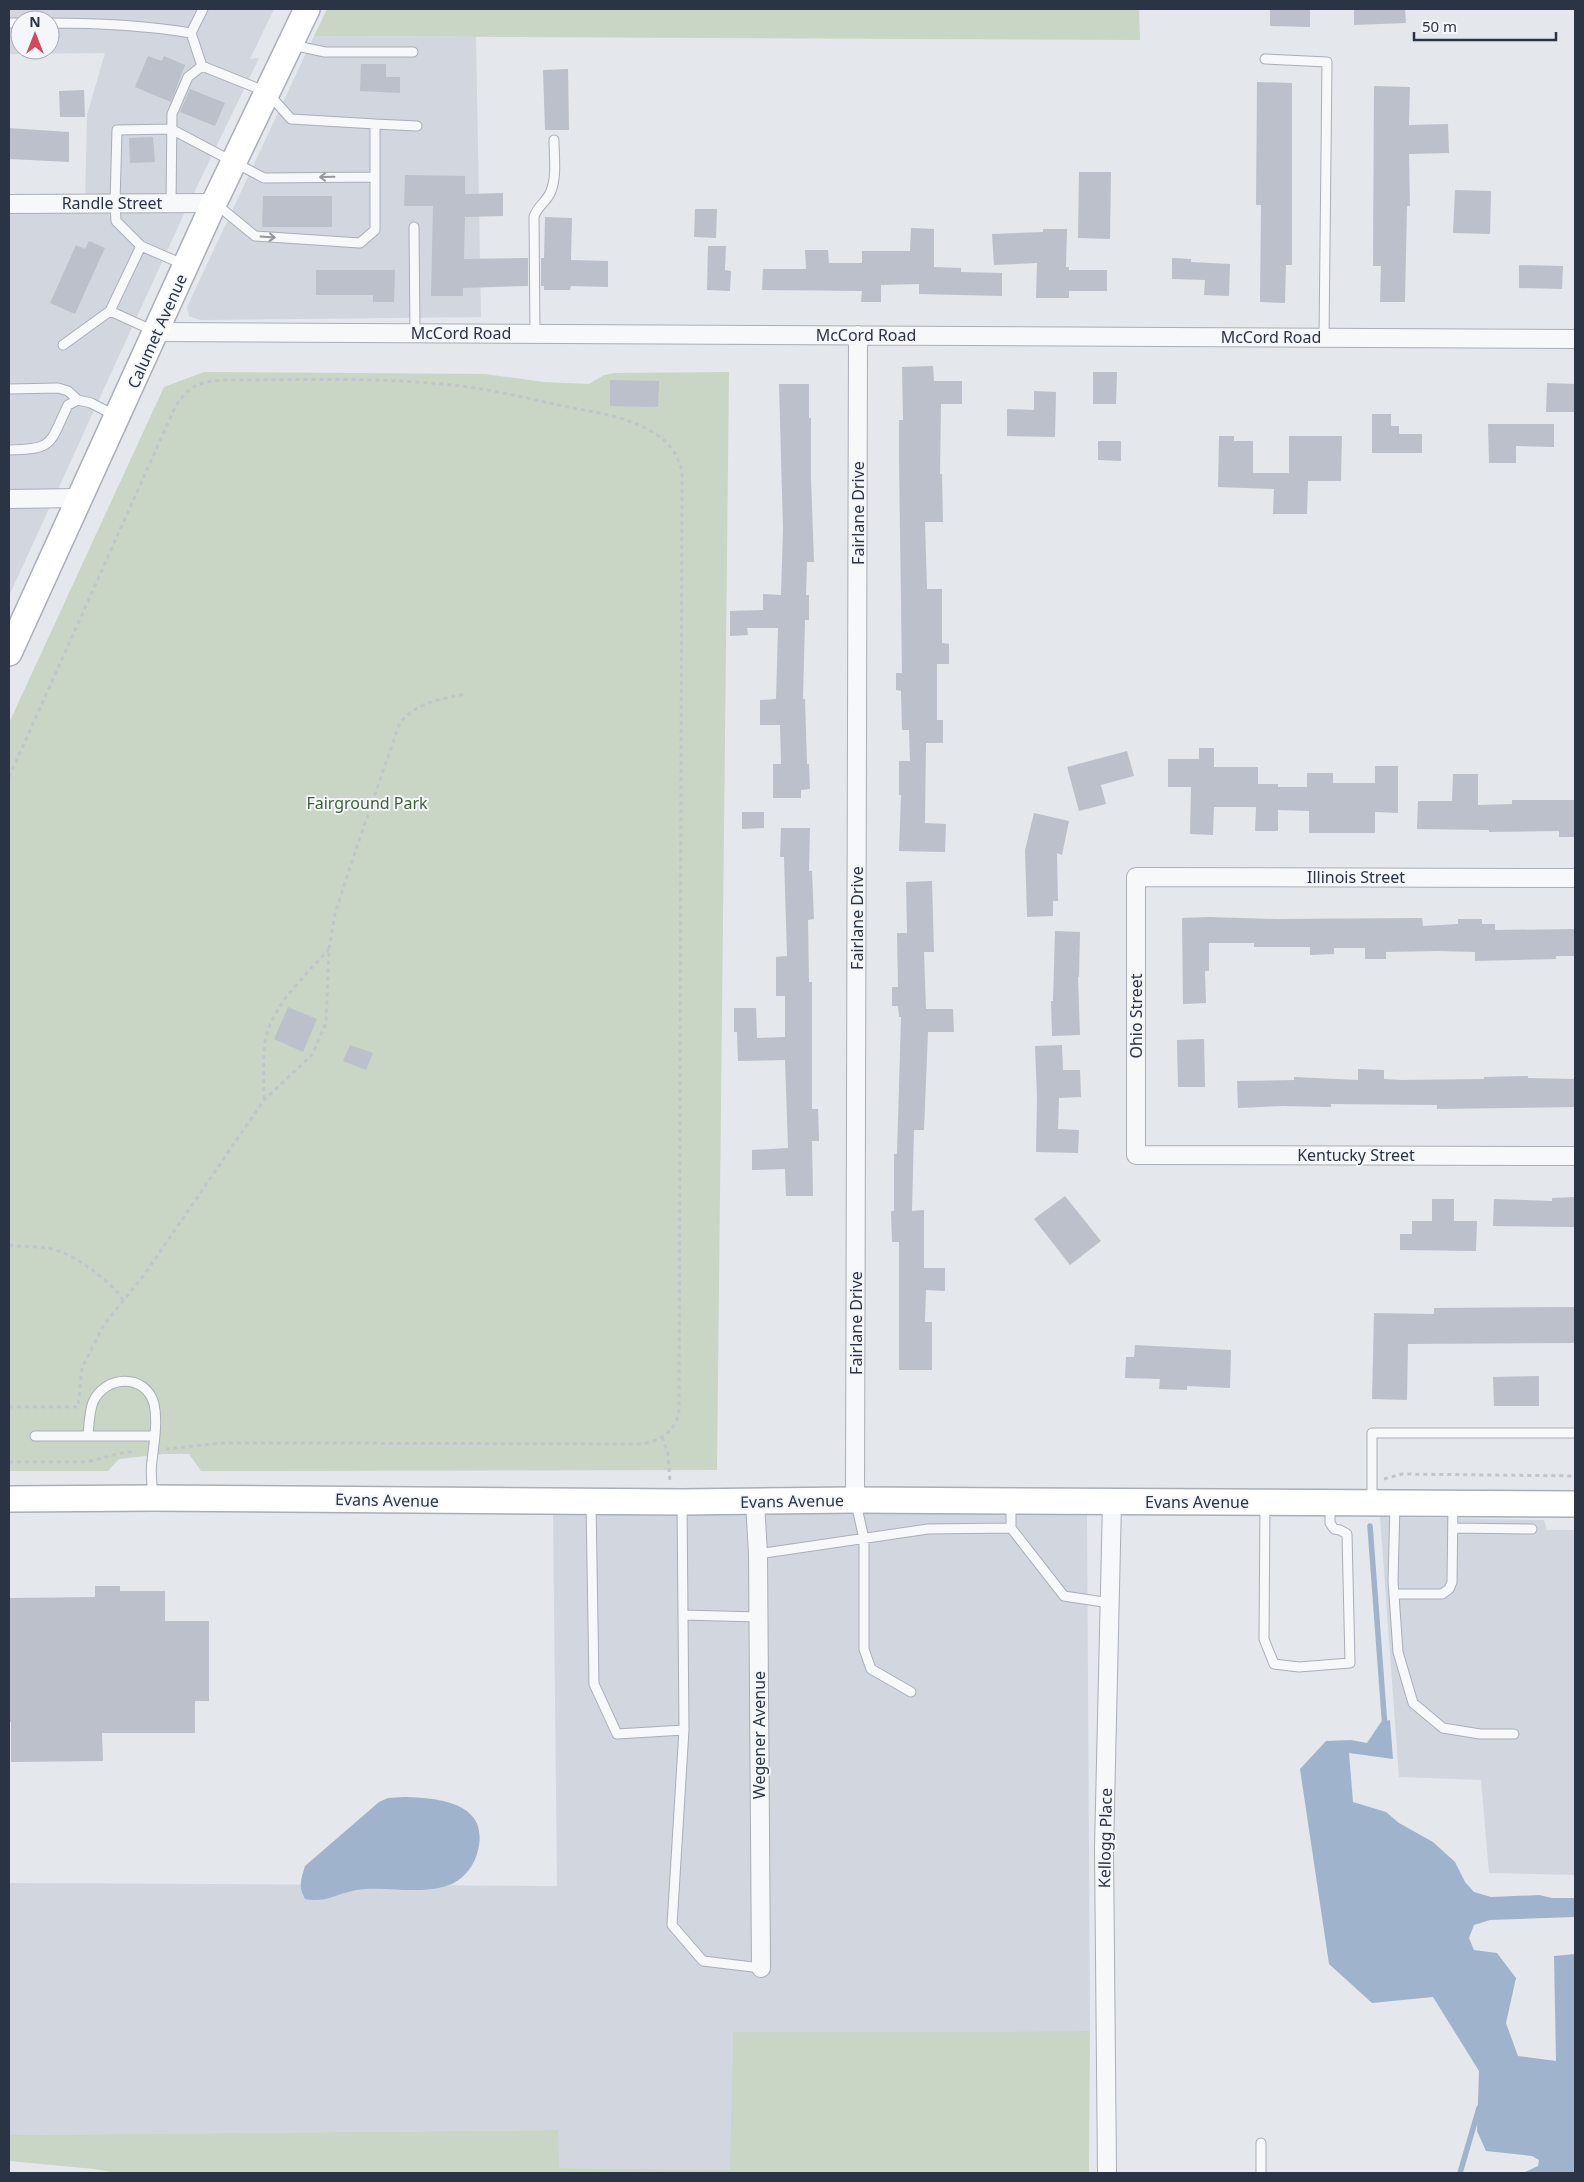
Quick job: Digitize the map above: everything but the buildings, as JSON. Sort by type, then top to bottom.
[{"type":"street","name":"Calumet Avenue","points":[[9,653],[157,332],[214,203],[306,9]]},
{"type":"street","name":"Randle Street","points":[[9,204],[214,203]]},
{"type":"street","name":"McCord Road","points":[[157,332],[1575,339]]},
{"type":"street","name":"Fairlane Drive","points":[[855,1500],[858,336]]},
{"type":"street","points":[[9,499],[80,498]]},
{"type":"street","name":"Illinois Street","points":[[1136,876],[1575,878]]},
{"type":"street","name":"Ohio Street","points":[[1136,876],[1136,1155]]},
{"type":"street","name":"Kentucky Street","points":[[1136,1155],[1575,1156]]},
{"type":"street","name":"Evans Avenue","points":[[9,1499],[153,1498],[591,1502],[676,1493],[756,1502],[855,1500],[1383,1504],[1453,1516],[1575,1504]]},
{"type":"street","name":"Wegener Avenue","points":[[756,1502],[761,1968]]},
{"type":"street","name":"Kellogg Place","points":[[1107,2173],[1104,1849],[1112,1502]]},
{"type":"lane","points":[[203,9],[191,33],[202,66],[267,92],[291,118],[417,126]]},
{"type":"lane","points":[[60,23],[108,23],[191,33]]},
{"type":"lane","points":[[290,44],[325,52],[413,52]]},
{"type":"lane","points":[[1265,59],[1327,62],[1324,337]]},
{"type":"lane","points":[[171,203],[172,114],[188,77],[202,66]]},
{"type":"lane","points":[[214,203],[255,236],[360,243],[375,230],[375,124]]},
{"type":"lane","points":[[187,266],[141,246],[116,221],[117,130],[171,129],[264,178],[375,177]]},
{"type":"lane","points":[[535,334],[534,217],[537,208],[551,193],[554,179],[554,140]]},
{"type":"lane","points":[[414,227],[415,333]]},
{"type":"lane","points":[[63,345],[110,311],[141,246]]},
{"type":"lane","points":[[110,311],[157,332]]},
{"type":"lane","points":[[9,389],[58,388],[68,391],[78,400],[91,403],[117,417]]},
{"type":"lane","points":[[9,450],[41,448],[51,441],[68,405],[78,400]]},
{"type":"lane","points":[[88,1436],[89,1416],[93,1401],[100,1391],[111,1383],[121,1380],[132,1381],[142,1386],[149,1393],[154,1404],[153,1498]]},
{"type":"lane","points":[[1514,1734],[1480,1734],[1443,1728],[1413,1703],[1398,1652],[1394,1594],[1372,1433],[1575,1433]]},
{"type":"lane","points":[[35,1436],[155,1436]]},
{"type":"lane","points":[[676,1493],[683,1615],[684,1730],[672,1925],[703,1961],[761,1968]]},
{"type":"lane","points":[[855,1500],[864,1539],[864,1649],[871,1669],[912,1692]]},
{"type":"lane","points":[[1011,1501],[1011,1528],[1064,1596],[1110,1603]]},
{"type":"lane","points":[[591,1502],[594,1684],[618,1734],[684,1730]]},
{"type":"lane","points":[[1265,1503],[1264,1639],[1274,1664],[1299,1667],[1350,1663],[1347,1534],[1334,1529],[1330,1523],[1330,1503]]},
{"type":"lane","points":[[1394,1594],[1442,1594],[1449,1589],[1452,1582],[1453,1516],[1532,1529]]},
{"type":"lane","points":[[758,1554],[928,1529],[1011,1528]]},
{"type":"lane","points":[[683,1615],[758,1617]]},
{"type":"lane","points":[[1260,2144],[1261,2173]]},
{"type":"path","points":[[9,777],[178,401],[186,391],[196,384],[208,381],[238,380],[404,380],[455,385],[627,420],[642,426],[667,443],[675,453],[682,471],[679,1410],[675,1424],[662,1438],[643,1444],[221,1443],[117,1454],[87,1462],[9,1462]]},
{"type":"path","points":[[9,1406],[78,1407],[80,1380],[86,1357],[103,1326],[144,1275],[264,1100],[312,1055],[326,1023],[329,949],[341,894],[400,722],[408,714],[429,701],[466,694]]},
{"type":"path","points":[[264,1100],[266,1039],[270,1026],[283,1001],[329,949]]},
{"type":"path","points":[[9,1245],[47,1248],[68,1254],[110,1285],[123,1300]]},
{"type":"path","points":[[662,1438],[668,1454],[676,1493]]},
{"type":"shaded area","points":[[9,9],[274,9],[250,59],[259,58],[189,203],[9,596],[9,204],[85,203],[87,115],[105,53],[60,53],[60,10],[10,10],[10,54]]},
{"type":"shaded area","points":[[314,36],[476,37],[481,317],[200,320],[189,316],[187,307]]},
{"type":"shaded area","points":[[553,1511],[1087,1514],[1090,2031],[733,2032],[731,2170],[558,2168],[558,2130],[9,2135],[9,1883],[557,1886]]},
{"type":"shaded area","points":[[1380,1517],[1544,1520],[1547,1530],[1575,1530],[1575,1875],[1489,1873],[1481,1780],[1399,1777]]},
{"type":"green space","points":[[327,9],[1139,9],[1140,40],[314,36]]},
{"type":"green space","name":"Fairground Park","points":[[204,372],[485,374],[544,382],[589,384],[604,375],[614,373],[729,372],[717,1470],[201,1471],[189,1454],[164,1454],[119,1459],[108,1471],[9,1471],[9,723],[164,387]]},
{"type":"green space","points":[[1090,2031],[1089,2173],[117,2173],[9,2161],[9,2135],[558,2130],[559,2168],[730,2170],[733,2032]]},
{"type":"water","points":[[1390,1720],[1393,1759],[1349,1753],[1353,1802],[1386,1812],[1399,1823],[1433,1842],[1455,1862],[1465,1882],[1474,1892],[1491,1897],[1539,1895],[1552,1898],[1575,1898],[1575,1917],[1490,1920],[1474,1925],[1469,1938],[1474,1950],[1497,1953],[1516,1978],[1506,2023],[1518,2056],[1556,2061],[1554,1956],[1575,1954],[1575,2173],[1523,2173],[1538,2166],[1539,2160],[1532,2156],[1486,2151],[1477,2131],[1479,2071],[1433,1997],[1372,2003],[1329,1964],[1300,1769],[1326,1741],[1351,1740],[1367,1743],[1381,1722]]},
{"type":"water","points":[[404,1797],[447,1802],[460,1807],[470,1814],[477,1824],[480,1837],[476,1858],[465,1874],[454,1883],[430,1889],[368,1889],[356,1890],[319,1900],[305,1899],[301,1887],[301,1879],[305,1866],[379,1802],[388,1798]]},
{"type":"waterway","points":[[1370,1526],[1385,1728]]},
{"type":"waterway","points":[[1460,2173],[1479,2108]]}]
